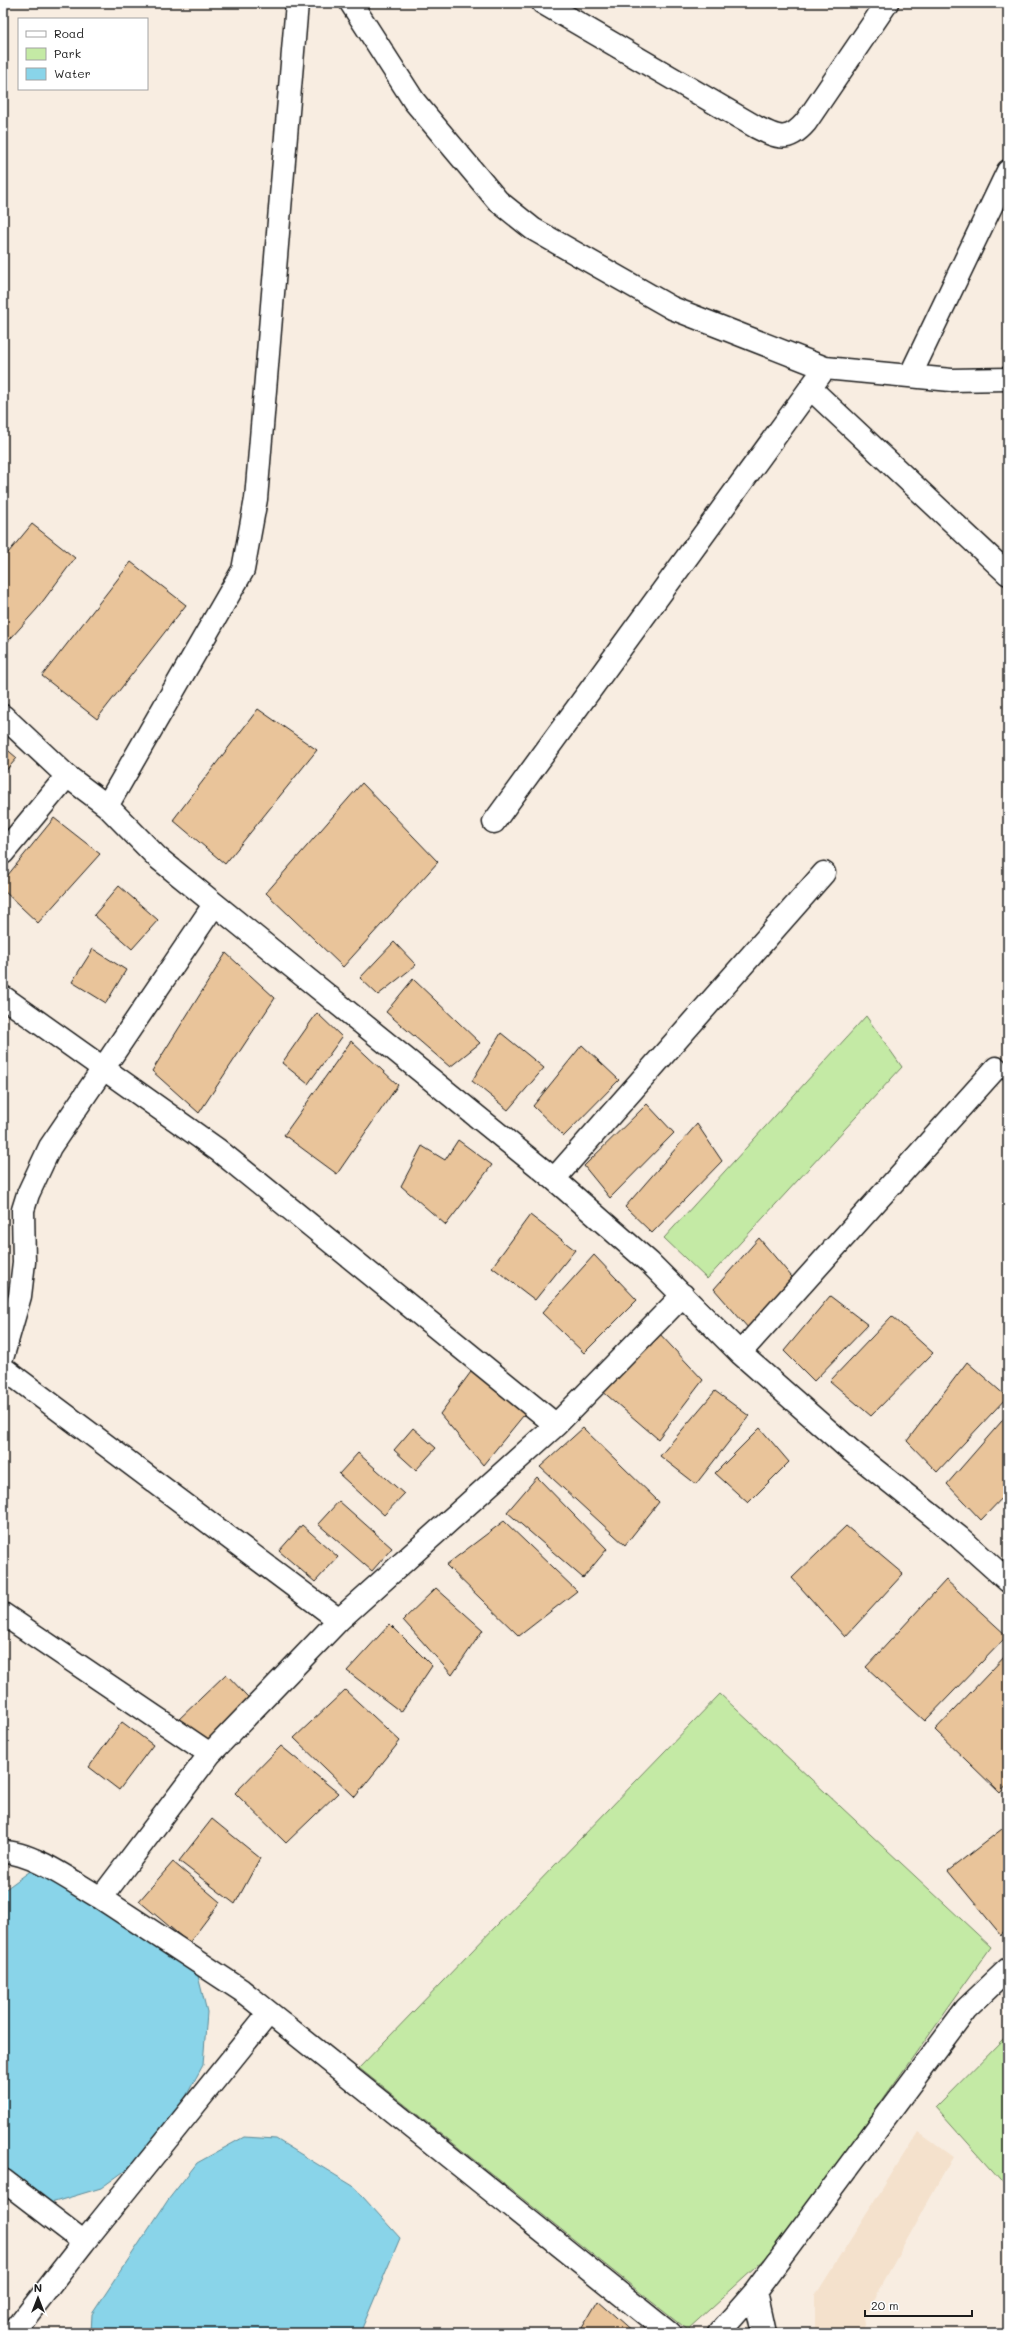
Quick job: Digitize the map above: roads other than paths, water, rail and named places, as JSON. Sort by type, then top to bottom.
[{"type":"street","points":[[107,806],[243,570],[256,499],[296,3]]},
{"type":"street","points":[[351,3],[414,101],[498,201],[533,229],[672,308],[825,368],[952,380],[1008,379]]},
{"type":"street","points":[[543,3],[756,127],[775,136],[786,137],[797,132],[806,122],[887,3]]},
{"type":"street","points":[[910,376],[1008,171]]},
{"type":"street","points":[[494,822],[825,368]]},
{"type":"street","points":[[810,388],[1008,574]]},
{"type":"street","points":[[3,716],[67,776],[107,806],[158,858],[214,905],[554,1179],[650,1263],[740,1353],[848,1449],[959,1536],[1008,1581]]},
{"type":"street","points":[[3,853],[67,776]]},
{"type":"street","points":[[554,1179],[824,873]]},
{"type":"street","points":[[3,1355],[20,1296],[24,1262],[23,1210],[28,1194],[50,1147],[102,1068],[214,905]]},
{"type":"street","points":[[3,997],[218,1150],[556,1425]]},
{"type":"street","points":[[740,1353],[996,1068]]},
{"type":"street","points":[[101,1898],[210,1754],[339,1620],[556,1425],[683,1295]]},
{"type":"street","points":[[3,1368],[339,1620]]},
{"type":"street","points":[[3,1614],[210,1754]]},
{"type":"street","points":[[3,1852],[15,1852],[37,1862],[101,1898],[240,1990],[268,2014],[326,2056],[669,2333]]},
{"type":"street","points":[[719,2333],[755,2292],[966,2009],[1008,1969]]},
{"type":"street","points":[[13,2333],[84,2242],[268,2014]]},
{"type":"street","points":[[3,2180],[84,2242]]},
{"type":"street","points":[[755,2292],[764,2333]]},
{"type":"water","points":[[40,1864],[197,1972],[207,2012],[203,2065],[159,2146],[101,2188],[41,2206],[3,2172],[3,1891]]},
{"type":"water","points":[[244,2137],[276,2139],[353,2186],[400,2238],[360,2333],[91,2333],[92,2314],[168,2200],[197,2163]]}]
